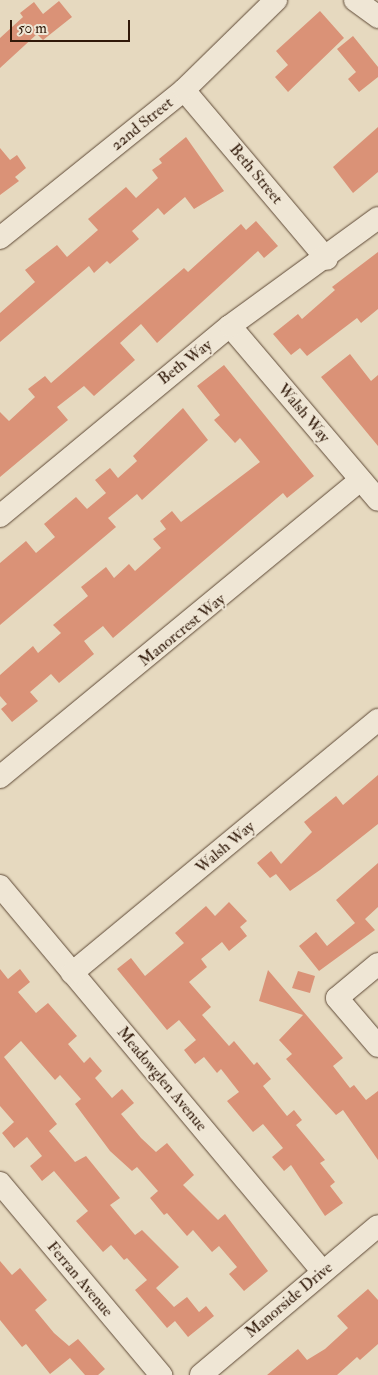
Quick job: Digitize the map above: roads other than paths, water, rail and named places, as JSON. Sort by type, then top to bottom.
[{"type":"street","name":"22nd Street","points":[[0,238],[184,90],[276,0]]},
{"type":"street","points":[[355,0],[378,17]]},
{"type":"street","name":"Beth Street","points":[[184,90],[327,259]]},
{"type":"street","name":"Beth Way","points":[[0,516],[230,326],[327,259],[378,218]]},
{"type":"street","name":"Walsh Way","points":[[230,326],[378,500]]},
{"type":"street","name":"Manorcrest Way","points":[[0,777],[360,480]]},
{"type":"street","name":"Walsh Way","points":[[72,973],[378,720]]},
{"type":"street","name":"Meadowglen Avenue","points":[[0,886],[323,1272]]},
{"type":"street","points":[[378,964],[337,998],[378,1046]]},
{"type":"street","name":"Ferran Avenue","points":[[0,1183],[160,1375]]},
{"type":"street","name":"Manorside Drive","points":[[201,1375],[378,1226]]}]
